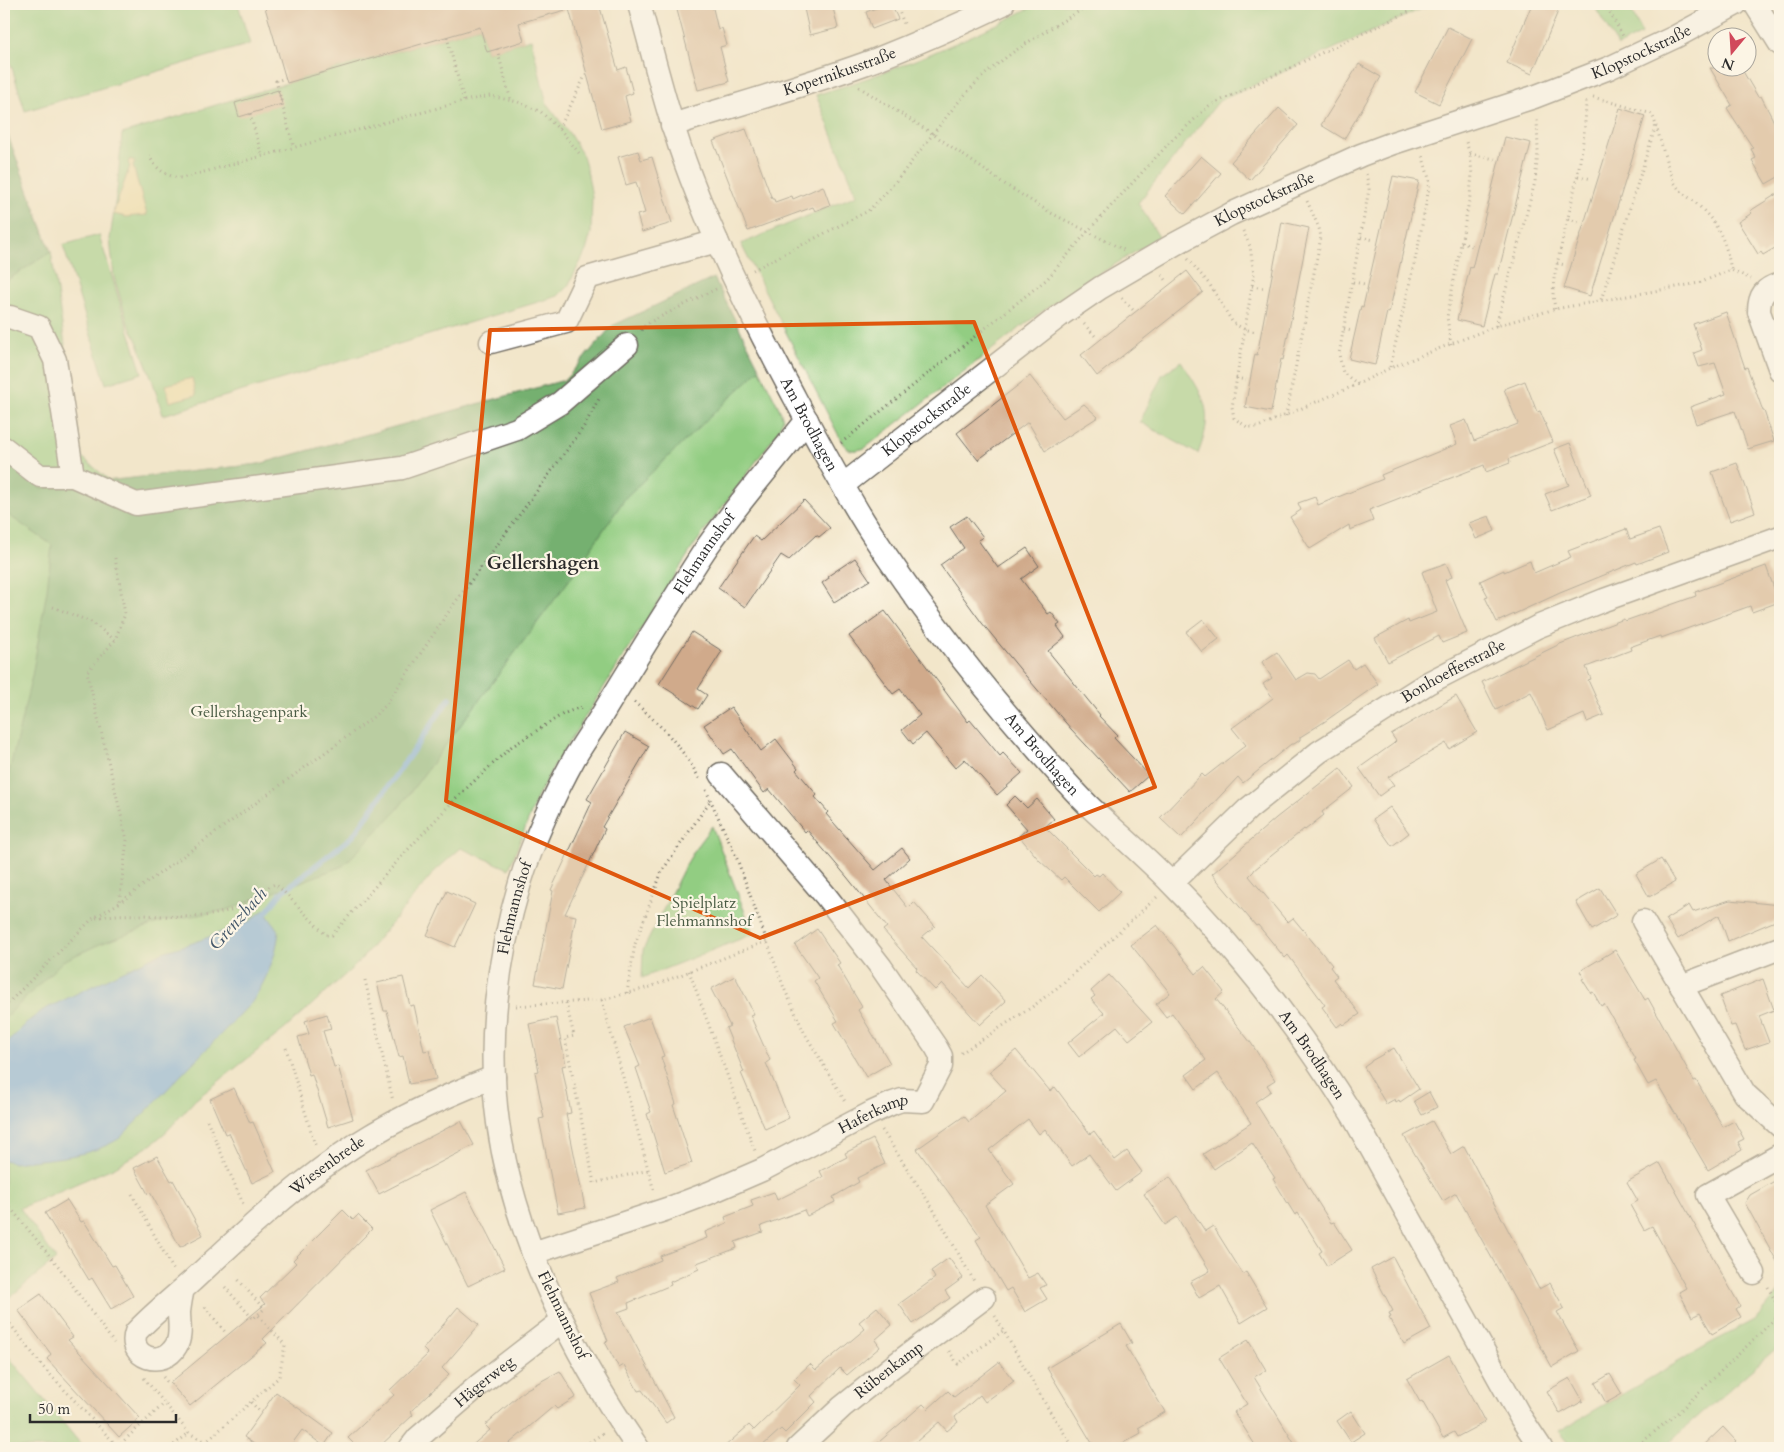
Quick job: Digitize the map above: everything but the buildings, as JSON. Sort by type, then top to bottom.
[{"type":"street","name":"Am Brodhagen","points":[[639,4],[672,125],[691,178],[734,280],[762,337],[869,529],[906,585],[972,672],[1028,739],[1080,796],[1172,883],[1226,942],[1262,985],[1325,1071],[1353,1116],[1540,1448]]},
{"type":"street","name":"Kopernikusstraße","points":[[672,125],[838,73],[912,45],[1003,4]]},
{"type":"street","name":"Klopstockstraße","points":[[843,485],[1062,314],[1100,288],[1175,244],[1231,214],[1361,155],[1580,80],[1675,37],[1736,4]]},
{"type":"street","points":[[1755,4],[1780,44]]},
{"type":"street","points":[[491,342],[566,322],[586,278],[717,241]]},
{"type":"street","points":[[1775,285],[1762,295],[1759,302],[1759,312],[1780,370]]},
{"type":"street","points":[[4,317],[10,317],[39,327],[55,360],[74,476]]},
{"type":"street","points":[[4,448],[40,476],[74,476],[136,504],[402,468],[517,429],[560,403],[627,345]]},
{"type":"street","name":"Flehmannshof","points":[[638,1448],[619,1421],[562,1321],[533,1253],[508,1173],[498,1123],[494,1077],[497,1005],[505,942],[521,880],[555,797],[575,757],[708,547],[807,420]]},
{"type":"street","name":"Bonhoefferstraße","points":[[1172,883],[1248,809],[1319,752],[1428,683],[1546,623],[1604,600],[1780,537]]},
{"type":"street","points":[[721,774],[825,895],[881,966],[936,1047],[941,1056],[941,1066]]},
{"type":"street","points":[[1643,921],[1745,1094],[1780,1126]]},
{"type":"street","points":[[1681,986],[1780,948]]},
{"type":"street","name":"Haferkamp","points":[[533,1253],[660,1211],[762,1170],[871,1113],[902,1100],[923,1101],[941,1066]]},
{"type":"street","name":"Wiesenbrede","points":[[184,1289],[253,1225],[340,1155],[397,1121],[434,1102],[494,1077]]},
{"type":"street","points":[[1754,1274],[1708,1195],[1780,1155]]},
{"type":"street","name":"Rübenkamp","points":[[798,1448],[842,1407],[984,1298]]},
{"type":"street","name":"Hägerweg","points":[[410,1448],[418,1438],[479,1385],[562,1321]]},
{"type":"path","points":[[627,345],[646,324],[868,211],[884,196],[964,97],[1001,60],[1091,4]]},
{"type":"path","points":[[826,454],[1047,279],[1088,231],[1172,140],[1209,106],[1425,4]]},
{"type":"path","points":[[1605,4],[1617,25]]},
{"type":"path","points":[[447,36],[464,101]]},
{"type":"path","points":[[497,49],[510,101]]},
{"type":"path","points":[[838,73],[933,134],[1006,186],[1051,213],[1144,262]]},
{"type":"path","points":[[559,129],[586,74]]},
{"type":"path","points":[[286,78],[276,81],[294,148]]},
{"type":"path","points":[[1555,309],[1553,295],[1558,262],[1584,141],[1586,95],[1652,114],[1674,183],[1717,226],[1732,270]]},
{"type":"path","points":[[149,155],[161,172],[182,178],[464,101],[490,96],[518,102],[540,112],[559,129],[579,152]]},
{"type":"path","points":[[1496,326],[1535,182],[1538,152],[1537,112],[1534,97]]},
{"type":"path","points":[[250,114],[262,156]]},
{"type":"path","points":[[1451,345],[1447,317],[1470,196],[1472,174],[1470,154],[1459,121]]},
{"type":"path","points":[[1601,300],[1656,126]]},
{"type":"path","points":[[1390,368],[1418,247],[1430,182],[1416,135]]},
{"type":"path","points":[[1470,154],[1494,159]]},
{"type":"path","points":[[1358,384],[1343,373],[1340,354],[1369,189],[1369,182],[1361,155]]},
{"type":"path","points":[[1578,176],[1592,179]]},
{"type":"path","points":[[1286,416],[1321,237],[1300,183]]},
{"type":"path","points":[[1231,214],[1241,227],[1250,246],[1254,274],[1232,407],[1234,418],[1247,427],[1258,427],[1286,416],[1390,368],[1496,326],[1555,309],[1699,283],[1732,270],[1775,285]]},
{"type":"path","points":[[1568,219],[1579,222]]},
{"type":"path","points":[[1361,237],[1374,240]]},
{"type":"path","points":[[1461,243],[1472,246]]},
{"type":"path","points":[[1175,244],[1210,285],[1233,323],[1244,330],[1256,332]]},
{"type":"path","points":[[1558,262],[1566,265]]},
{"type":"path","points":[[1353,282],[1364,284]]},
{"type":"path","points":[[1252,286],[1264,288]]},
{"type":"path","points":[[1344,329],[1352,331]]},
{"type":"path","points":[[1236,378],[1246,380]]},
{"type":"path","points":[[4,1008],[92,919],[119,904],[371,719],[385,706],[454,604],[583,428],[601,395]]},
{"type":"path","points":[[115,558],[124,614],[115,640],[87,672],[127,840],[119,904]]},
{"type":"path","points":[[53,607],[90,622],[115,640]]},
{"type":"path","points":[[618,688],[658,722],[691,763],[711,800],[737,859],[784,988],[804,1032],[856,1121]]},
{"type":"path","points":[[92,919],[110,915],[166,918],[216,914],[244,904],[261,890],[274,884],[326,935],[332,935],[456,798],[511,748],[563,714],[578,708],[590,707],[602,714]]},
{"type":"path","points":[[627,993],[635,944],[662,871],[711,800]]},
{"type":"path","points":[[941,1066],[1032,1007],[1062,984],[1172,883]]},
{"type":"path","points":[[497,1005],[525,1006],[602,1000],[650,987],[768,941]]},
{"type":"path","points":[[689,972],[762,1170]]},
{"type":"path","points":[[365,980],[397,1121]]},
{"type":"path","points":[[602,1000],[660,1211]]},
{"type":"path","points":[[566,1003],[574,1036],[565,1038],[594,1183],[649,1170]]},
{"type":"path","points":[[286,1048],[322,1168]]},
{"type":"path","points":[[207,1120],[253,1225]]},
{"type":"path","points":[[132,1194],[184,1289]]},
{"type":"path","points":[[4,1200],[59,1267],[115,1344]]},
{"type":"path","points":[[225,1287],[253,1319],[258,1315],[264,1309],[236,1277]]},
{"type":"path","points":[[205,1307],[226,1333]]},
{"type":"path","points":[[1635,1448],[1682,1409],[1780,1314]]},
{"type":"path","points":[[205,1443],[279,1377],[285,1345],[258,1315]]},
{"type":"path","points":[[7,1320],[44,1368],[118,1447],[165,1403]]},
{"type":"path","points":[[936,1333],[958,1364],[1004,1331]]},
{"type":"path","points":[[143,1376],[189,1432],[216,1448]]},
{"type":"path","points":[[251,1402],[261,1414]]},
{"type":"path","points":[[581,1448],[619,1421]]},
{"type":"path","points":[[170,1448],[189,1432]]},
{"type":"highlighted area","points":[[974,322],[1155,787],[760,938],[446,801],[490,330]]},
{"type":"green space","points":[[4,4],[238,4],[250,44],[25,111],[4,41]]},
{"type":"green space","points":[[1038,4],[1432,4],[1219,101],[1138,203],[1159,237],[1064,296],[1029,321],[865,448],[850,450],[843,444],[741,244],[857,195],[816,95],[873,76],[929,54]]},
{"type":"green space","points":[[1593,4],[1628,4],[1642,34],[1618,46]]},
{"type":"green space","points":[[480,27],[487,52],[531,39],[547,104],[569,133],[583,156],[592,197],[591,233],[586,251],[568,286],[558,296],[163,415],[152,379],[128,323],[114,277],[110,239],[122,134],[287,83]]},
{"type":"green space","name":"Gellershagenpark","points":[[4,125],[51,252],[82,457],[110,481],[259,464],[565,380],[612,326],[714,278],[783,419],[777,433],[693,547],[552,769],[537,798],[509,869],[461,848],[435,871],[357,964],[285,1029],[195,1100],[167,1131],[152,1144],[115,1167],[20,1208],[56,1259],[4,1302]]},
{"type":"green space","points":[[4,125],[51,252],[4,282]]},
{"type":"green space","points":[[99,235],[142,373],[106,384],[63,245]]},
{"type":"green space","name":"Gellershagenpark","points":[[714,278],[760,369],[626,497],[567,583],[397,810],[343,866],[227,910],[163,921],[100,944],[63,961],[4,1019],[4,793],[32,676],[47,590],[52,545],[4,512],[4,460],[41,488],[259,464],[565,380],[612,326]]},
{"type":"green space","points":[[1181,361],[1196,385],[1205,405],[1206,426],[1198,454],[1140,422],[1162,375]]},
{"type":"green space","name":"Spielplatz Flehmannshof","points":[[712,826],[753,934],[642,978],[643,950],[684,868]]},
{"type":"green space","points":[[1780,1290],[1780,1345],[1662,1448],[1573,1448],[1559,1431],[1709,1344],[1755,1320]]},
{"type":"green space","points":[[4,1351],[8,1356],[84,1448],[4,1448]]},
{"type":"sand","points":[[130,159],[135,162],[133,166],[147,215],[126,217],[113,214],[130,166],[128,163]]},
{"type":"sand","points":[[192,378],[196,395],[170,402],[166,385]]},
{"type":"water","points":[[264,910],[279,932],[270,968],[252,1002],[120,1138],[95,1150],[69,1156],[14,1163],[4,1160],[4,1049],[9,1041],[30,1020],[43,1010],[163,952],[193,943],[250,921]]},
{"type":"waterway","name":"Grenzbach","points":[[261,919],[281,893],[353,836],[450,698]]},
{"type":"district","name":"Gellershagen","points":[[543,563]]}]
